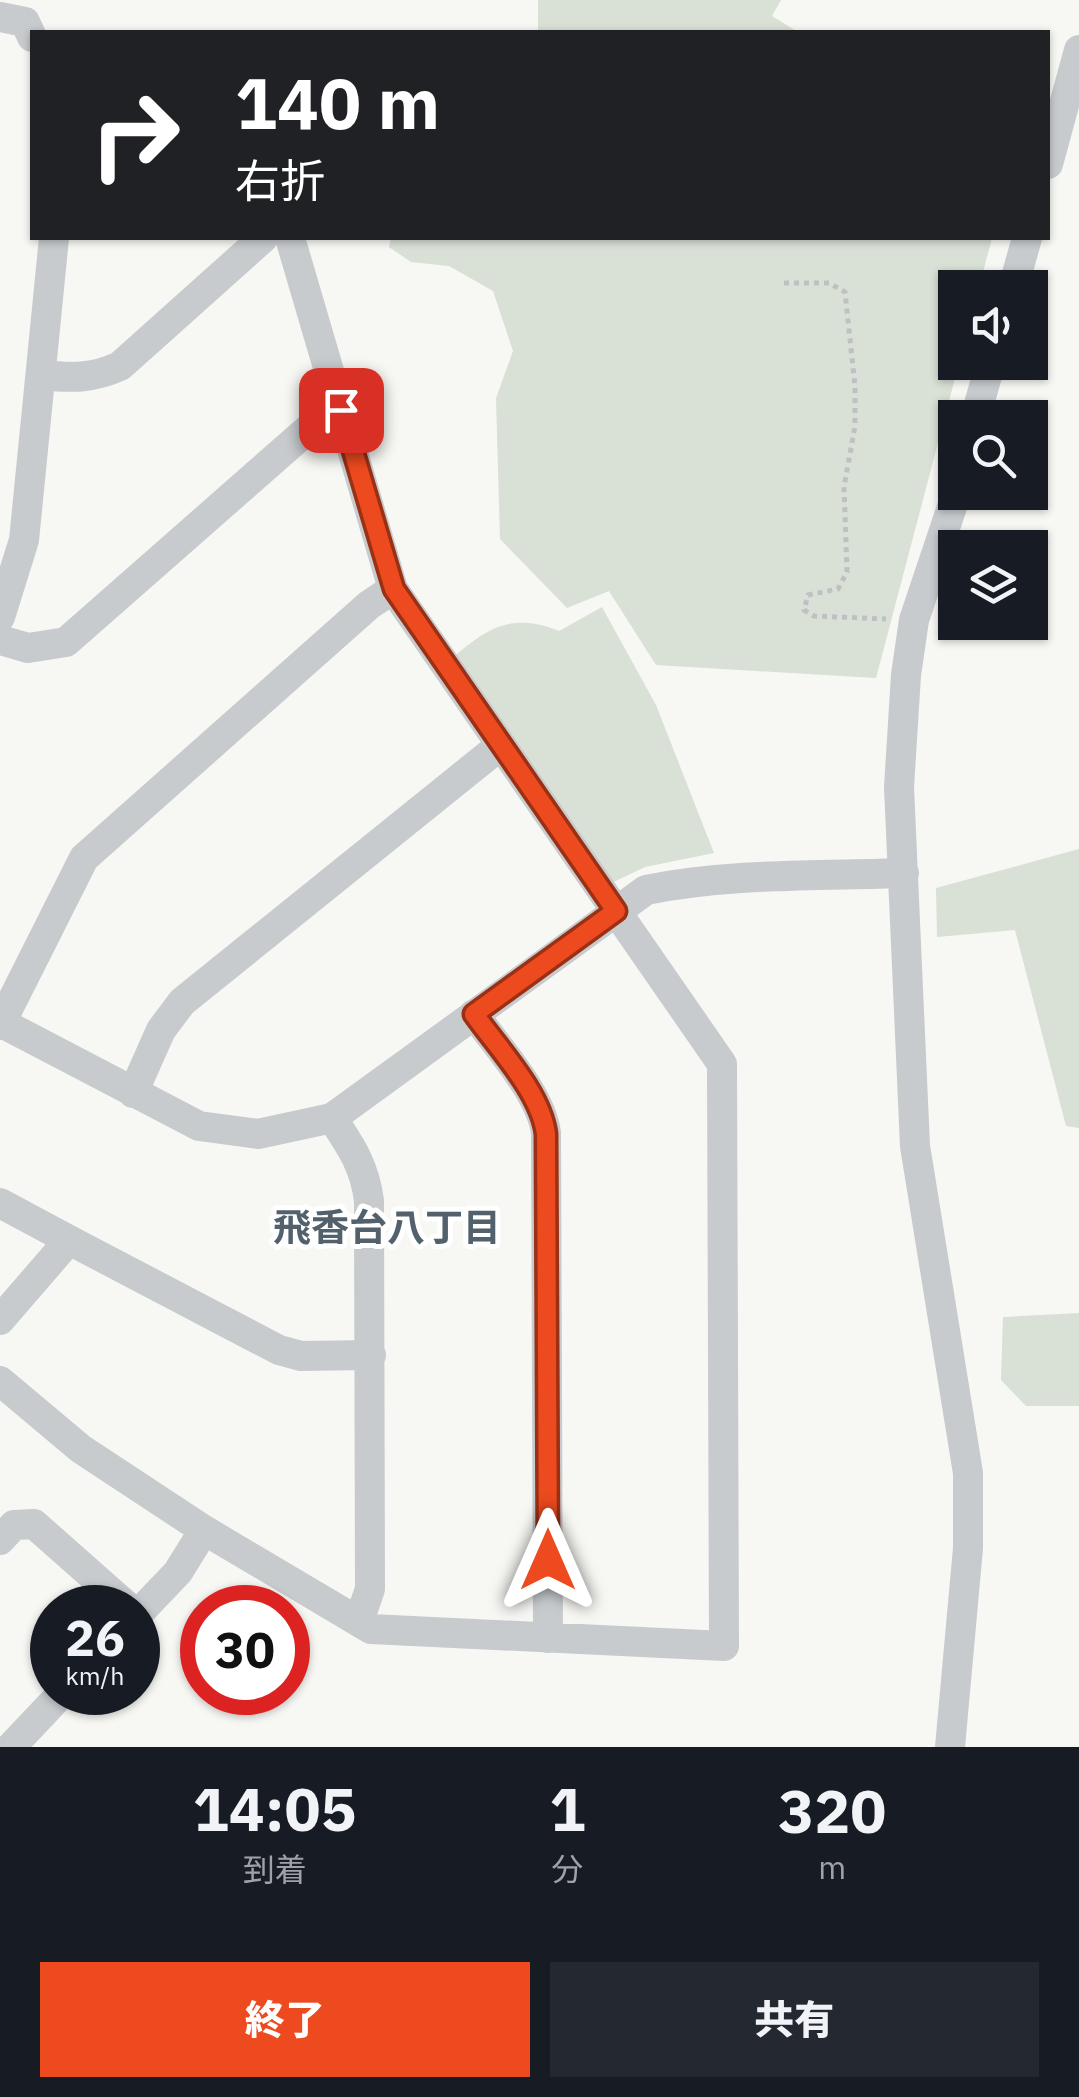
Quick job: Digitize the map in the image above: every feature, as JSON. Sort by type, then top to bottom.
[{"type":"street","points":[[0,17],[25,22],[30,32]]},
{"type":"street","points":[[1050,157],[1079,50]]},
{"type":"street","points":[[0,617],[24,540],[54,240]]},
{"type":"street","points":[[41,375],[81,379],[120,366],[261,240]]},
{"type":"street","points":[[0,1382],[81,1449],[204,1530],[371,1628],[724,1646],[722,1064],[394,589],[291,240]]},
{"type":"street","points":[[1018,270],[1026,240]]},
{"type":"street","points":[[0,640],[28,648],[66,642],[322,417],[341,410]]},
{"type":"street","points":[[950,1747],[968,1548],[968,1473],[915,1146],[900,768],[914,620],[951,510]]},
{"type":"street","points":[[394,589],[368,604],[84,858],[0,1023],[199,1126],[258,1134],[332,1118],[646,890],[680,883],[904,873]]},
{"type":"street","points":[[132,1092],[160,1030],[182,1002],[502,745]]},
{"type":"street","points":[[474,1014],[544,1116],[548,1638]]},
{"type":"street","points":[[332,1118],[358,1156],[366,1177],[371,1354],[370,1588],[359,1621]]},
{"type":"street","points":[[0,1202],[279,1350],[300,1356],[371,1354]]},
{"type":"street","points":[[0,1320],[69,1240]]},
{"type":"street","points":[[0,1540],[14,1525],[34,1524],[103,1585]]},
{"type":"street","points":[[160,1591],[178,1572],[204,1530]]},
{"type":"street","points":[[0,1735],[12,1747],[42,1715]]},
{"type":"path","points":[[784,282],[829,283],[846,292],[855,386],[854,426],[844,487],[848,572],[838,590],[808,595],[804,610],[814,616],[914,620]]},
{"type":"shaded area","points":[[538,0],[781,0],[772,16],[795,30],[538,30]]},
{"type":"shaded area","points":[[391,240],[991,240],[984,270],[938,270],[938,380],[955,380],[949,400],[938,400],[938,443],[876,678],[656,665],[609,591],[567,608],[500,539],[496,398],[513,351],[493,291],[449,266],[411,262],[389,247]]},
{"type":"shaded area","points":[[602,607],[656,705],[714,853],[645,867],[595,891],[444,665],[497,628],[525,623],[559,631]]},
{"type":"shaded area","points":[[1079,849],[1079,1128],[1066,1126],[1015,930],[937,937],[936,888]]},
{"type":"shaded area","points":[[1079,1313],[1079,1406],[1026,1406],[1001,1380],[1003,1317]]},
{"type":"district","name":"飛香台八丁目","points":[[387,1226]]},
{"type":"route","points":[[341,410],[394,589],[616,911],[474,1014],[544,1116],[548,1560]]}]
